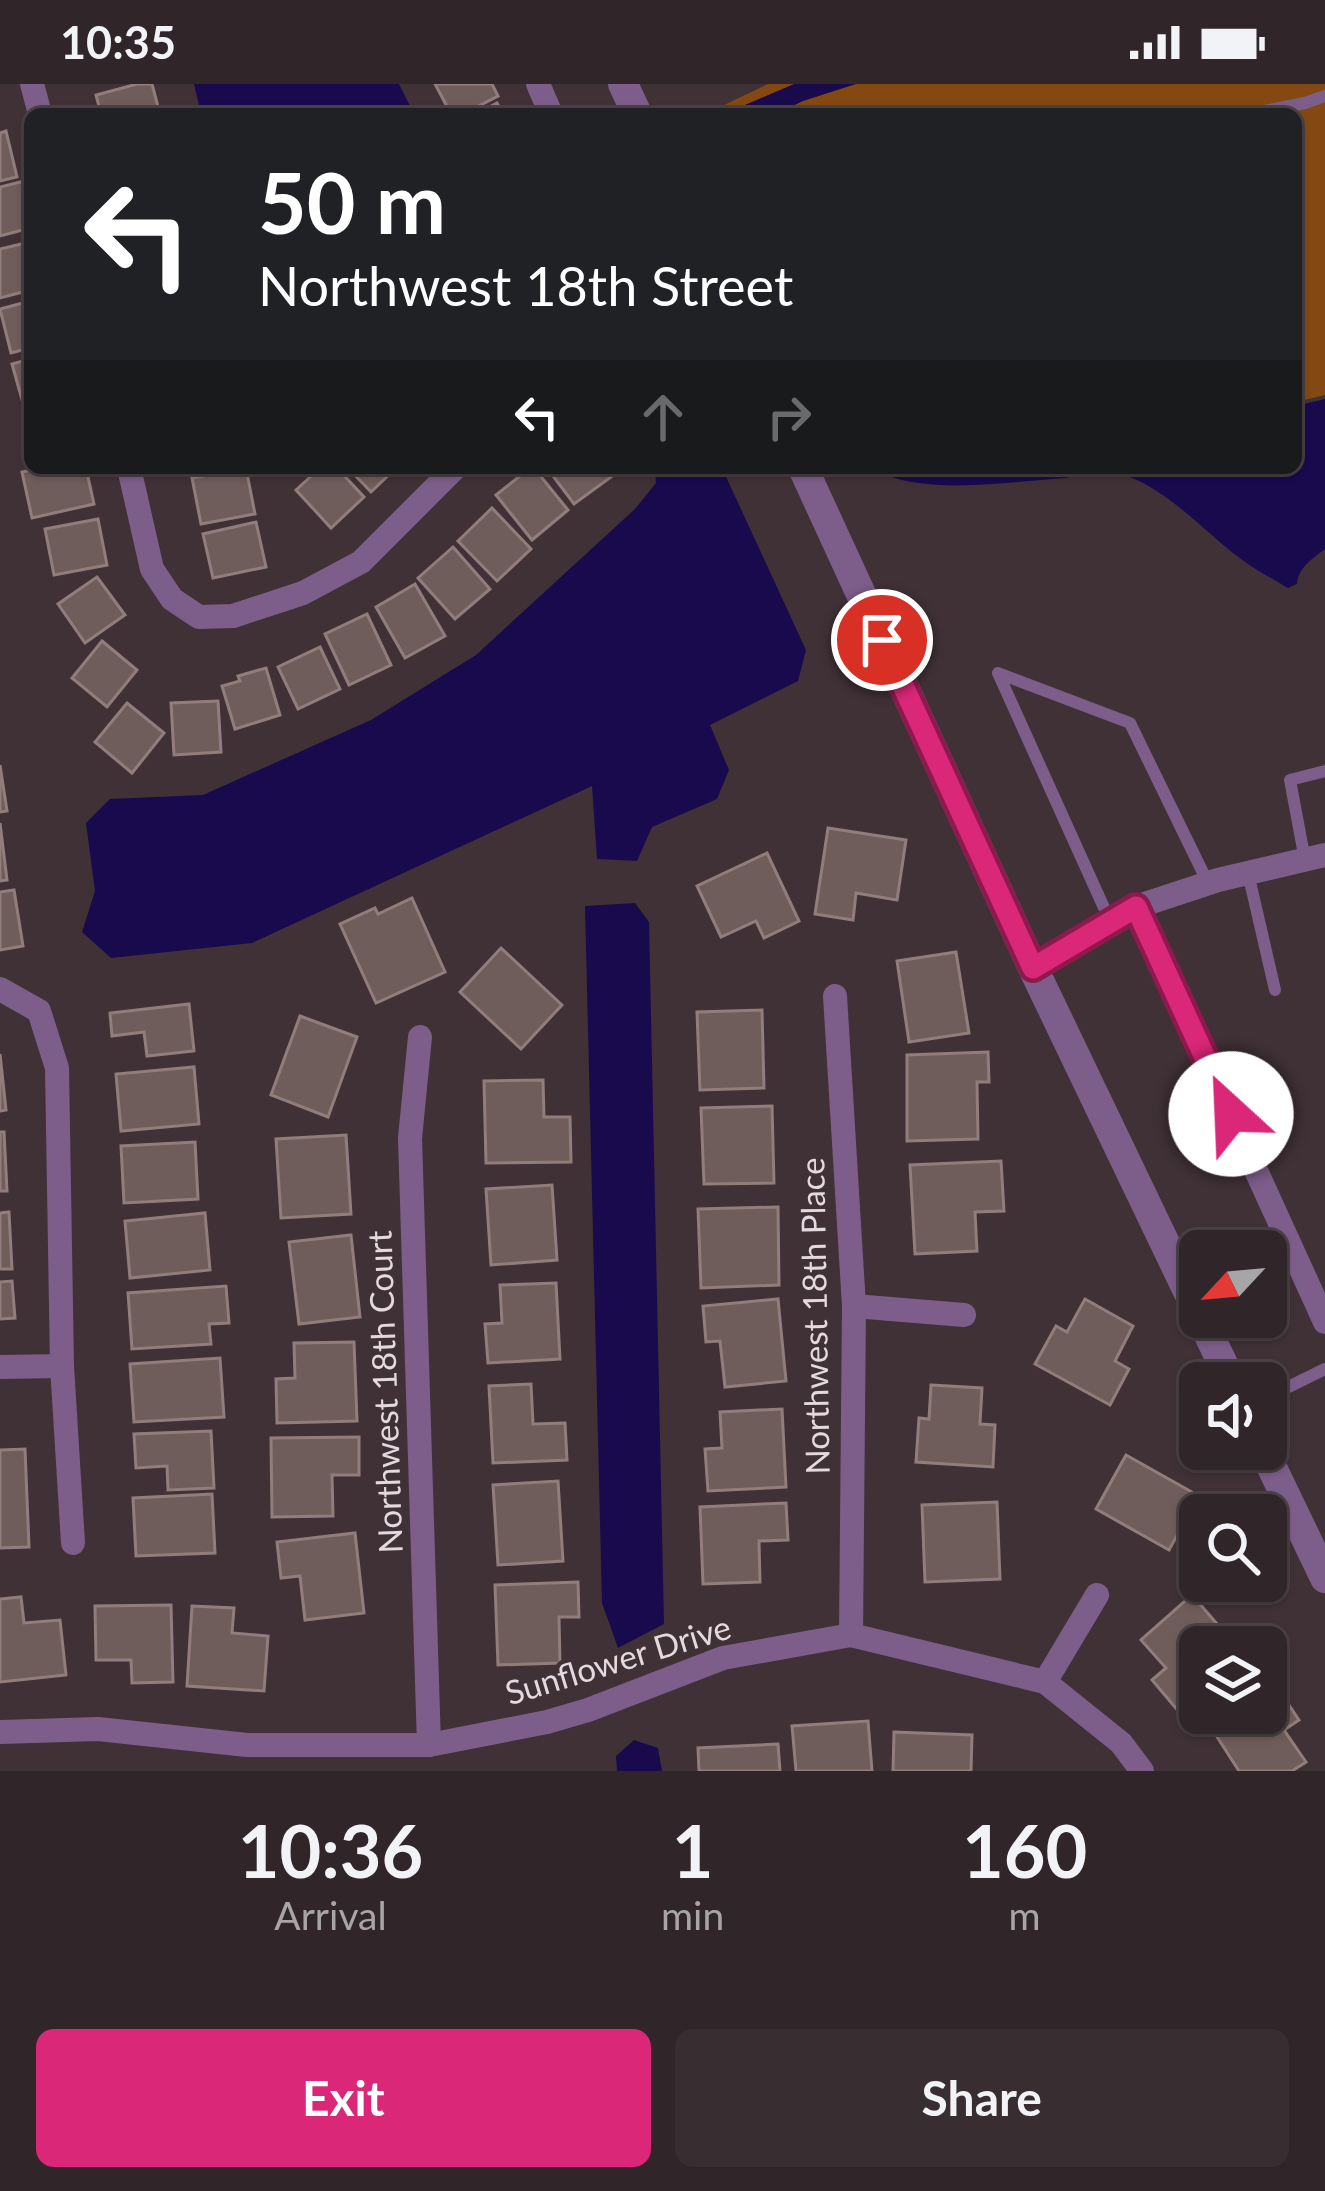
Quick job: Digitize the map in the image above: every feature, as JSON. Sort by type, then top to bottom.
[{"type":"street","points":[[130,474],[152,568],[172,599],[199,616],[233,616],[303,593],[361,562],[449,474]]},
{"type":"street","points":[[806,474],[1033,968],[1222,1362]]},
{"type":"street","points":[[1033,968],[1136,907],[1315,857]]},
{"type":"street","points":[[1136,907],[1325,1322]]},
{"type":"street","points":[[0,989],[39,1011],[57,1068],[62,1366],[73,1543]]},
{"type":"street","name":"Northwest 18th Place","points":[[835,996],[854,1306],[851,1635]]},
{"type":"street","name":"Northwest 18th Court","points":[[420,1037],[410,1138],[428,1745]]},
{"type":"street","points":[[854,1306],[964,1315]]},
{"type":"street","points":[[0,1367],[62,1366]]},
{"type":"street","points":[[1273,1470],[1325,1578]]},
{"type":"street","points":[[1046,1682],[1097,1595]]},
{"type":"street","name":"Sunflower Drive","points":[[0,1732],[98,1729],[247,1745],[428,1745],[588,1710],[723,1658],[851,1635],[1046,1682],[1121,1743],[1142,1771]]},
{"type":"lane","points":[[1280,108],[1325,96]]},
{"type":"lane","points":[[1111,922],[998,673],[1130,722],[1208,884]]},
{"type":"lane","points":[[1315,857],[1290,780],[1325,771]]},
{"type":"lane","points":[[1248,873],[1275,990]]},
{"type":"lane","points":[[1287,1388],[1325,1370]]},
{"type":"shaded area","points":[[194,84],[399,84],[411,108],[200,108]]},
{"type":"shaded area","points":[[768,84],[1325,84],[1325,395],[1302,401],[1302,108],[718,108]]},
{"type":"shaded area","points":[[794,84],[856,84],[788,108],[738,108]]},
{"type":"shaded area","points":[[1325,399],[1325,549],[1303,568],[1297,584],[1288,588],[1239,558],[1159,493],[1118,474],[1302,474],[1302,405]]},
{"type":"shaded area","points":[[655,474],[725,474],[806,650],[798,681],[710,725],[729,770],[717,799],[652,827],[637,861],[597,859],[592,786],[252,943],[111,958],[82,932],[95,891],[86,823],[110,799],[203,795],[371,720],[476,655],[635,509],[656,483]]},
{"type":"shaded area","points":[[884,474],[1087,474],[965,485]]},
{"type":"shaded area","points":[[635,903],[649,922],[664,1624],[618,1648],[602,1603],[585,906]]},
{"type":"shaded area","points":[[634,1740],[658,1748],[662,1771],[617,1771],[616,1756]]},
{"type":"building","points":[[152,84],[158,108],[99,108],[96,95]]},
{"type":"building","points":[[435,84],[492,84],[498,96],[475,108],[448,108]]},
{"type":"building","points":[[6,131],[17,177],[0,181],[0,133]]},
{"type":"building","points":[[24,181],[24,230],[0,236],[0,187]]},
{"type":"building","points":[[24,243],[24,292],[0,298],[0,249]]},
{"type":"building","points":[[24,303],[24,350],[11,353],[0,309]]},
{"type":"building","points":[[24,361],[24,407],[12,364]]},
{"type":"building","points":[[22,472],[87,474],[94,504],[32,518]]},
{"type":"building","points":[[247,474],[255,514],[201,524],[192,478]]},
{"type":"building","points":[[313,474],[343,474],[364,497],[331,528],[296,490]]},
{"type":"building","points":[[354,474],[390,474],[371,492]]},
{"type":"building","points":[[522,474],[539,474],[568,510],[532,540],[496,495]]},
{"type":"building","points":[[552,474],[609,474],[611,477],[574,504]]},
{"type":"building","points":[[492,508],[531,549],[497,581],[458,541]]},
{"type":"building","points":[[98,519],[107,565],[54,575],[45,529]]},
{"type":"building","points":[[256,522],[266,567],[213,578],[203,534]]},
{"type":"building","points":[[453,547],[490,589],[455,619],[418,578]]},
{"type":"building","points":[[97,577],[125,615],[85,643],[58,604]]},
{"type":"building","points":[[415,584],[445,636],[405,658],[376,607]]},
{"type":"building","points":[[367,614],[391,665],[349,685],[325,634]]},
{"type":"building","points":[[102,641],[137,670],[107,707],[72,678]]},
{"type":"building","points":[[320,647],[340,689],[298,709],[278,667]]},
{"type":"building","points":[[266,668],[280,715],[235,729],[222,686]]},
{"type":"building","points":[[218,701],[221,752],[174,755],[171,703]]},
{"type":"building","points":[[127,703],[164,733],[132,773],[95,742]]},
{"type":"building","points":[[0,765],[7,811],[0,812]]},
{"type":"building","points":[[0,823],[7,880],[0,881]]},
{"type":"building","points":[[828,828],[906,840],[897,900],[856,893],[853,920],[815,914]]},
{"type":"building","points":[[767,853],[799,921],[764,938],[756,921],[721,937],[697,886]]},
{"type":"building","points":[[14,890],[23,946],[0,950],[0,892]]},
{"type":"building","points":[[412,898],[445,972],[376,1003],[340,924]]},
{"type":"building","points":[[501,948],[562,1005],[521,1049],[460,992]]},
{"type":"building","points":[[956,952],[969,1033],[909,1042],[897,961]]},
{"type":"building","points":[[189,1004],[194,1051],[147,1056],[144,1032],[112,1036],[110,1013]]},
{"type":"building","points":[[762,1010],[764,1088],[700,1090],[697,1012]]},
{"type":"building","points":[[300,1016],[357,1037],[328,1117],[271,1095]]},
{"type":"building","points":[[988,1052],[989,1082],[977,1082],[978,1139],[907,1141],[907,1055]]},
{"type":"building","points":[[0,1054],[6,1110],[0,1111]]},
{"type":"building","points":[[194,1067],[199,1124],[121,1131],[116,1074]]},
{"type":"building","points":[[543,1080],[544,1117],[570,1117],[571,1162],[486,1163],[484,1081]]},
{"type":"building","points":[[772,1106],[774,1183],[704,1184],[701,1108]]},
{"type":"building","points":[[0,1132],[4,1132],[7,1191],[0,1191]]},
{"type":"building","points":[[346,1135],[351,1214],[281,1218],[276,1139]]},
{"type":"building","points":[[195,1142],[198,1199],[124,1203],[121,1146]]},
{"type":"building","points":[[1001,1161],[1004,1211],[975,1212],[977,1251],[915,1254],[910,1165]]},
{"type":"building","points":[[552,1185],[557,1260],[491,1265],[486,1189]]},
{"type":"building","points":[[778,1207],[779,1285],[701,1288],[698,1209]]},
{"type":"building","points":[[9,1212],[12,1269],[0,1269],[0,1213]]},
{"type":"building","points":[[205,1213],[210,1270],[130,1278],[125,1221]]},
{"type":"building","points":[[351,1235],[360,1317],[299,1324],[289,1242]]},
{"type":"building","points":[[12,1281],[15,1318],[0,1319],[0,1282]]},
{"type":"building","points":[[556,1283],[560,1359],[488,1363],[485,1324],[502,1323],[500,1285]]},
{"type":"building","points":[[226,1286],[229,1323],[209,1324],[211,1344],[132,1349],[128,1293]]},
{"type":"building","points":[[778,1299],[786,1381],[725,1387],[720,1341],[706,1342],[703,1306]]},
{"type":"building","points":[[1085,1299],[1133,1326],[1115,1361],[1129,1369],[1110,1405],[1035,1364],[1056,1326],[1067,1332]]},
{"type":"building","points":[[354,1342],[357,1421],[277,1423],[276,1379],[295,1378],[294,1343]]},
{"type":"building","points":[[220,1358],[224,1417],[134,1422],[130,1364]]},
{"type":"building","points":[[531,1384],[533,1424],[565,1423],[567,1460],[493,1463],[489,1386]]},
{"type":"building","points":[[931,1385],[982,1388],[980,1424],[995,1425],[993,1467],[916,1462],[919,1418],[929,1419]]},
{"type":"building","points":[[782,1409],[786,1487],[708,1491],[705,1449],[722,1448],[720,1412]]},
{"type":"building","points":[[211,1431],[214,1488],[168,1490],[167,1466],[136,1468],[134,1434]]},
{"type":"building","points":[[359,1437],[359,1475],[332,1475],[333,1516],[272,1517],[271,1438]]},
{"type":"building","points":[[25,1449],[29,1547],[0,1548],[0,1450]]},
{"type":"building","points":[[1126,1455],[1195,1494],[1179,1494],[1179,1532],[1169,1550],[1096,1509]]},
{"type":"building","points":[[558,1481],[563,1561],[498,1565],[493,1485]]},
{"type":"building","points":[[212,1494],[215,1553],[136,1556],[133,1498]]},
{"type":"building","points":[[997,1502],[1000,1579],[925,1582],[922,1505]]},
{"type":"building","points":[[786,1503],[788,1540],[759,1541],[760,1582],[703,1584],[700,1507]]},
{"type":"building","points":[[355,1533],[364,1613],[305,1620],[300,1576],[281,1578],[277,1542]]},
{"type":"building","points":[[578,1582],[579,1617],[559,1617],[560,1663],[498,1665],[495,1585]]},
{"type":"building","points":[[21,1597],[24,1623],[60,1620],[66,1675],[0,1682],[0,1599]]},
{"type":"building","points":[[1184,1602],[1198,1602],[1219,1626],[1179,1626],[1179,1712],[1152,1680],[1166,1668],[1141,1640]]},
{"type":"building","points":[[171,1605],[173,1682],[132,1683],[131,1660],[96,1660],[95,1606]]},
{"type":"building","points":[[192,1606],[234,1608],[232,1633],[268,1636],[264,1691],[187,1686]]},
{"type":"building","points":[[1287,1702],[1299,1720],[1287,1728]]},
{"type":"building","points":[[868,1721],[872,1771],[796,1771],[792,1726]]},
{"type":"building","points":[[894,1732],[972,1735],[971,1771],[893,1771]]},
{"type":"building","points":[[1215,1734],[1287,1734],[1306,1762],[1292,1771],[1239,1771]]},
{"type":"building","points":[[778,1744],[780,1771],[699,1771],[698,1748]]},
{"type":"route","points":[[882,640],[1033,968],[1136,907],[1231,1114]]}]
